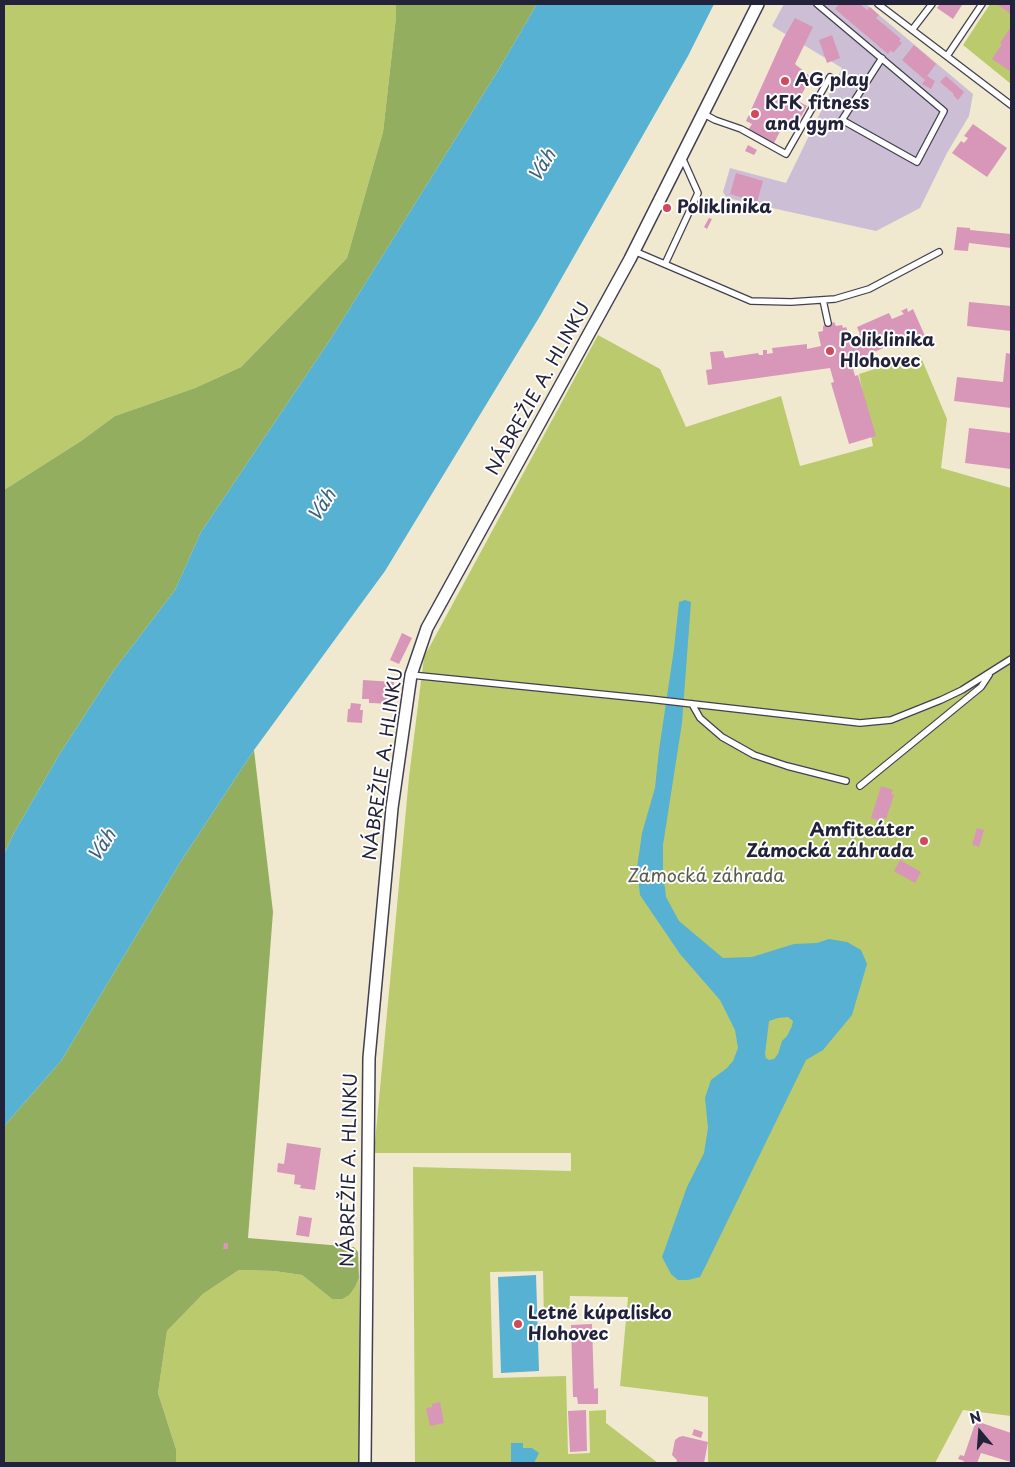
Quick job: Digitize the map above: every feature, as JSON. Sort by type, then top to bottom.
[{"type":"street","name":"NÁBREŽIE A. HLINKU","points":[[365,1463],[369,1058],[392,808],[412,675],[427,628],[634,251],[758,4]]},
{"type":"lane","points":[[817,4],[882,58],[944,111],[917,162],[842,120],[882,58]]},
{"type":"lane","points":[[912,30],[932,4]]},
{"type":"lane","points":[[947,56],[982,4]]},
{"type":"lane","points":[[881,5],[1011,106]]},
{"type":"lane","points":[[704,114],[741,129],[786,154],[830,77]]},
{"type":"lane","points":[[665,264],[698,193],[682,157]]},
{"type":"lane","points":[[634,251],[751,301],[791,302],[835,299],[869,289],[938,252]]},
{"type":"lane","points":[[823,300],[828,323]]},
{"type":"lane","points":[[412,675],[860,723],[891,720],[955,693],[1011,659]]},
{"type":"lane","points":[[860,786],[980,687],[992,671]]},
{"type":"lane","points":[[690,704],[700,718],[722,737],[754,754],[788,766],[846,781]]},
{"type":"shaded area","points":[[784,4],[866,4],[973,94],[969,116],[947,153],[920,208],[876,231],[727,198],[723,192],[730,168],[786,183],[842,68],[772,26]]},
{"type":"green space","points":[[4,4],[396,4],[396,17],[383,132],[347,258],[241,367],[195,388],[115,416],[81,441],[4,490]]},
{"type":"green space","points":[[396,4],[537,4],[499,69],[330,340],[201,532],[175,590],[114,670],[59,755],[4,854],[4,490],[81,441],[115,416],[195,388],[241,367],[347,258],[383,132]]},
{"type":"green space","points":[[990,4],[1011,4],[1011,84],[963,45]]},
{"type":"green space","name":"Zámocká záhrada","points":[[598,335],[660,369],[686,427],[781,396],[800,466],[873,446],[859,374],[920,355],[947,419],[941,468],[1011,488],[1011,1416],[963,1410],[935,1463],[708,1463],[708,1397],[620,1386],[628,1297],[570,1296],[569,1319],[544,1320],[543,1271],[490,1272],[493,1378],[566,1376],[568,1454],[590,1453],[589,1411],[606,1410],[606,1423],[658,1463],[415,1463],[413,1167],[571,1171],[571,1153],[374,1153],[409,777],[424,657]]},
{"type":"green space","points":[[254,750],[273,912],[248,1238],[354,1247],[358,1252],[359,1278],[349,1295],[342,1299],[332,1299],[302,1275],[274,1271],[239,1270],[203,1294],[167,1331],[158,1393],[176,1449],[176,1463],[4,1463],[4,1126],[61,1061],[181,861]]},
{"type":"green space","points":[[239,1270],[274,1271],[302,1275],[332,1299],[355,1287],[359,1278],[361,1463],[176,1463],[176,1449],[158,1393],[167,1331],[203,1294]]},
{"type":"water","name":"Váh","points":[[537,4],[714,4],[688,56],[540,316],[385,571],[254,750],[181,861],[61,1061],[4,1126],[4,854],[59,755],[114,670],[175,590],[201,532],[330,340],[499,69]]},
{"type":"water","points":[[685,600],[691,602],[682,723],[663,845],[663,872],[666,897],[679,921],[723,958],[752,957],[794,944],[817,943],[829,939],[847,942],[861,950],[867,964],[852,1015],[823,1050],[806,1060],[700,1277],[688,1280],[678,1280],[671,1274],[662,1257],[687,1187],[704,1153],[708,1128],[705,1098],[711,1080],[733,1061],[738,1048],[735,1030],[720,1000],[680,954],[640,895],[637,868],[642,833],[655,788],[679,602]],"holes":[[[788,1017],[793,1021],[787,1036],[782,1041],[778,1054],[774,1059],[769,1060],[766,1058],[769,1021]]]},
{"type":"water","name":"Letné kúpalisko Hlohovec","points":[[536,1275],[539,1371],[501,1373],[498,1277]]},
{"type":"water","points":[[511,1443],[523,1443],[523,1448],[532,1448],[539,1453],[534,1463],[511,1463]]},
{"type":"building","points":[[839,4],[860,4],[867,10],[870,7],[879,15],[876,18],[901,39],[899,41],[902,43],[893,53],[891,50],[888,54],[835,9]]},
{"type":"building","points":[[940,4],[962,5],[953,19],[937,8]]},
{"type":"building","points":[[1011,4],[1011,14],[998,5]]},
{"type":"building","name":"AG play","points":[[795,18],[813,27],[795,64],[811,77],[805,80],[809,81],[798,101],[807,106],[796,126],[786,120],[773,145],[748,130],[752,124],[746,121],[783,39]]},
{"type":"building","points":[[1011,27],[1011,69],[1010,71],[992,59]]},
{"type":"building","points":[[832,35],[840,58],[827,63],[819,40]]},
{"type":"building","points":[[914,45],[936,64],[927,76],[935,81],[931,89],[922,84],[925,80],[902,60]]},
{"type":"building","points":[[946,76],[964,92],[958,100],[940,82]]},
{"type":"building","points":[[973,124],[1007,148],[987,177],[952,153],[961,141],[964,143],[968,138],[964,136]]},
{"type":"building","points":[[748,145],[757,150],[754,155],[745,151]]},
{"type":"building","points":[[736,173],[763,181],[757,202],[730,194]]},
{"type":"building","points":[[709,218],[712,219],[707,229],[704,227]]},
{"type":"building","points":[[957,227],[1011,234],[1011,248],[969,243],[968,251],[954,250]]},
{"type":"building","points":[[969,302],[1011,306],[1011,331],[967,326]]},
{"type":"building","points":[[907,308],[908,312],[913,309],[925,336],[909,343],[906,338],[856,360],[854,357],[850,358],[855,376],[858,375],[876,436],[849,444],[831,383],[834,382],[830,368],[708,385],[706,370],[712,369],[710,352],[723,351],[725,358],[758,353],[763,355],[763,350],[767,350],[767,354],[773,353],[772,348],[807,344],[807,349],[821,346],[818,332],[823,331],[823,326],[834,322],[836,326],[842,325],[843,328],[846,327],[851,338],[860,334],[857,327],[889,313],[892,319],[904,314],[901,311]]},
{"type":"building","points":[[1006,353],[1011,354],[1011,408],[954,401],[957,377],[1003,382]]},
{"type":"building","points":[[969,428],[1011,433],[1011,469],[965,463]]},
{"type":"building","points":[[402,633],[412,638],[399,664],[390,660]]},
{"type":"building","points":[[363,680],[394,682],[393,704],[369,703],[369,699],[362,699]]},
{"type":"building","points":[[351,703],[361,704],[360,710],[363,710],[362,723],[347,722],[348,709],[350,709]]},
{"type":"building","points":[[881,786],[893,790],[891,794],[894,795],[886,819],[883,818],[882,822],[871,818]]},
{"type":"building","points":[[977,828],[984,830],[979,847],[972,845]]},
{"type":"building","points":[[900,860],[921,872],[915,883],[894,871]]},
{"type":"building","points":[[287,1143],[321,1148],[315,1190],[300,1188],[301,1185],[294,1184],[295,1175],[277,1172],[278,1163],[284,1164]]},
{"type":"building","points":[[299,1216],[312,1218],[309,1237],[296,1235]]},
{"type":"building","points":[[224,1243],[228,1243],[228,1249],[223,1249]]},
{"type":"building","points":[[592,1324],[594,1389],[598,1388],[598,1404],[578,1404],[577,1397],[573,1397],[571,1325]]},
{"type":"building","points":[[440,1402],[444,1423],[430,1426],[426,1408]]},
{"type":"building","points":[[586,1410],[587,1451],[570,1452],[568,1411]]},
{"type":"building","points":[[976,1421],[1011,1433],[1011,1462],[981,1453],[977,1463],[963,1463],[964,1461],[958,1459],[960,1455],[964,1456]]},
{"type":"building","points":[[694,1429],[703,1432],[701,1438],[692,1435]]},
{"type":"building","points":[[683,1436],[708,1442],[704,1463],[676,1463],[677,1460],[672,1455],[675,1440]]},
{"type":"place","name":"AG play","points":[[785,81]]},
{"type":"place","name":"KFK fitness and gym","points":[[755,114]]},
{"type":"place","name":"Poliklinika","points":[[667,208]]},
{"type":"place","name":"Poliklinika Hlohovec","points":[[830,351]]},
{"type":"place","name":"Amfiteáter Zámocká záhrada","points":[[924,841]]},
{"type":"place","name":"Letné kúpalisko Hlohovec","points":[[518,1324]]}]
